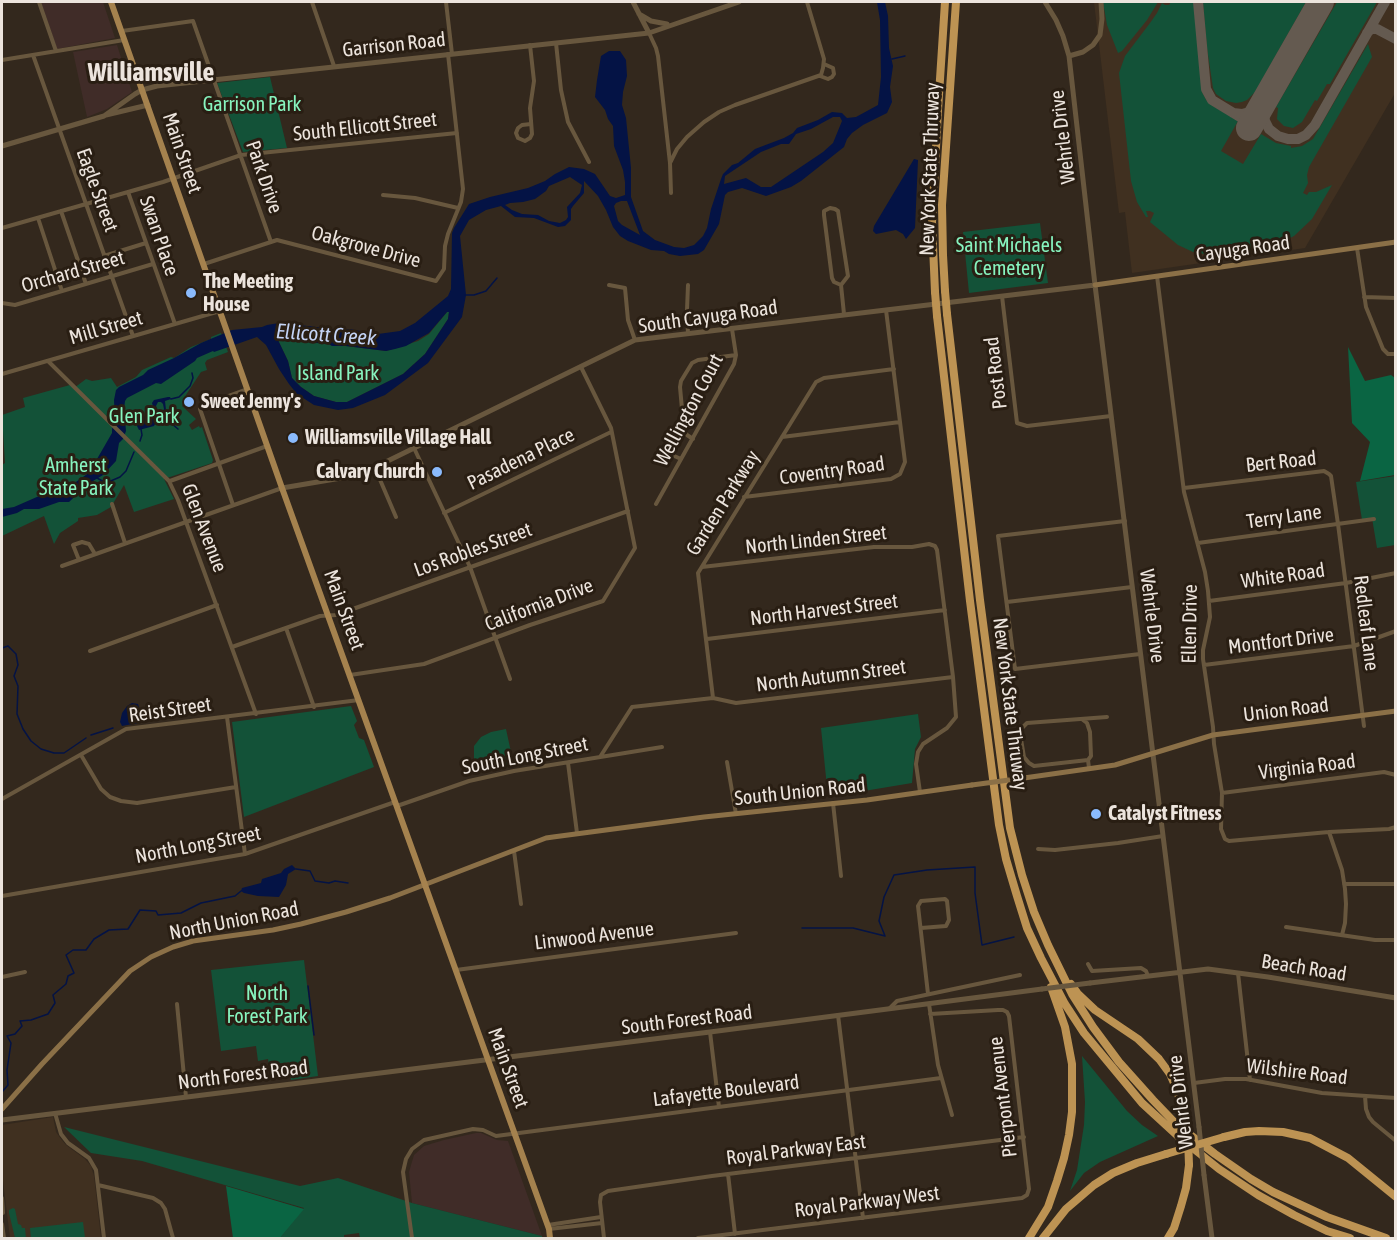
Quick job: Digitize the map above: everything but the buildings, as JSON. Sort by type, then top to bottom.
[{"type":"highway","name":"New York State Thruway","points":[[945,2],[932,222],[937,316],[968,589],[999,825],[1006,859],[1027,928],[1065,1004],[1084,1033],[1142,1103],[1219,1169],[1258,1195],[1327,1231],[1350,1239]]},
{"type":"highway","name":"New York State Thruway","points":[[956,2],[942,204],[945,291],[981,611],[1010,828],[1034,912],[1072,994],[1106,1044],[1176,1124],[1215,1154],[1273,1192],[1328,1217],[1386,1239]]},
{"type":"highway","points":[[1029,1239],[1048,1207],[1057,1181],[1067,1147],[1072,1112],[1068,1041],[1041,958]]},
{"type":"highway","points":[[1059,968],[1078,994],[1095,1010],[1138,1039],[1159,1059],[1170,1074],[1184,1115],[1189,1165],[1181,1206],[1168,1239]]},
{"type":"highway","points":[[1043,1239],[1066,1209],[1094,1185],[1113,1173],[1137,1163],[1245,1132],[1283,1132],[1310,1138],[1348,1158],[1395,1197]]},
{"type":"main road","name":"Main Street","points":[[111,2],[282,488],[548,1227],[550,1239]]},
{"type":"main road","name":"Cayuga Road","points":[[1095,285],[1395,242]]},
{"type":"main road","name":"Union Road","points":[[1182,744],[1213,735],[1395,711]]},
{"type":"main road","name":"South Union Road","points":[[425,885],[546,838],[1089,769],[1115,765],[1182,744]]},
{"type":"main road","name":"North Union Road","points":[[2,1109],[130,971],[151,957],[193,941],[264,932],[301,924],[425,885]]},
{"type":"main road","name":"Main Street","points":[[548,1227],[557,1239]]},
{"type":"street","points":[[39,2],[56,51]]},
{"type":"street","points":[[312,2],[334,66]]},
{"type":"street","name":"Oakgrove Drive","points":[[204,264],[277,240],[435,281],[444,269],[445,246],[463,189],[446,2]]},
{"type":"street","points":[[633,2],[658,56],[670,163],[671,193]]},
{"type":"street","points":[[649,33],[739,2]]},
{"type":"street","points":[[807,2],[823,55],[824,64],[820,76]]},
{"type":"street","name":"Wehrle Drive","points":[[1045,2],[1063,36],[1068,56],[1212,1239]]},
{"type":"street","points":[[1068,56],[1083,52],[1093,45],[1100,35],[1101,2]]},
{"type":"street","points":[[639,14],[656,23],[672,24]]},
{"type":"street","name":"Park Drive","points":[[122,31],[193,21],[271,242]]},
{"type":"street","name":"Garrison Road","points":[[142,90],[168,83],[649,33]]},
{"type":"street","points":[[2,60],[125,40]]},
{"type":"street","points":[[556,43],[561,90],[568,123],[589,162]]},
{"type":"street","points":[[530,45],[534,81],[530,108],[531,124],[531,136],[528,140],[520,140],[516,133],[518,128],[531,124]]},
{"type":"street","name":"Eagle Street","points":[[33,55],[133,336]]},
{"type":"street","points":[[670,163],[677,149],[687,137],[719,112],[820,76],[828,79],[834,74],[833,68],[824,64]]},
{"type":"street","points":[[104,116],[142,90]]},
{"type":"street","points":[[2,146],[148,105]]},
{"type":"street","name":"South Ellicott Street","points":[[2,228],[173,179],[241,155],[457,133]]},
{"type":"street","name":"Swan Place","points":[[128,192],[175,324]]},
{"type":"street","points":[[382,195],[415,198],[458,208]]},
{"type":"street","points":[[841,285],[834,282],[832,278],[824,215],[824,211],[830,208],[838,211],[848,276],[841,285],[844,314]]},
{"type":"street","points":[[61,211],[86,284]]},
{"type":"street","points":[[38,218],[62,291]]},
{"type":"street","points":[[104,256],[146,243]]},
{"type":"street","points":[[1357,248],[1366,307],[1383,349],[1388,354],[1395,354]]},
{"type":"street","name":"Orchard Street","points":[[2,303],[15,305],[153,264]]},
{"type":"street","name":"Ellen Drive","points":[[1157,276],[1184,488],[1205,572],[1209,601],[1210,617],[1203,650],[1203,665],[1222,793],[1221,829],[1225,839],[1229,841],[1395,827]]},
{"type":"street","points":[[609,285],[626,288],[628,320],[635,340]]},
{"type":"street","points":[[688,285],[688,334]]},
{"type":"street","name":"South Cayuga Road","points":[[282,488],[359,475],[635,340],[1095,285]]},
{"type":"street","name":"Post Road","points":[[1002,296],[1017,423],[1027,426],[1112,416]]},
{"type":"street","points":[[1364,297],[1395,298]]},
{"type":"street","name":"Coventry Road","points":[[744,497],[894,478],[903,471],[905,462],[886,310]]},
{"type":"street","name":"Mill Street","points":[[2,374],[220,311]]},
{"type":"street","name":"Wellington Court","points":[[656,504],[734,364],[736,355],[732,328]]},
{"type":"street","points":[[693,439],[684,431],[681,381],[692,363],[698,360],[736,355]]},
{"type":"street","name":"Glen Avenue","points":[[48,361],[169,481],[256,714]]},
{"type":"street","name":"California Drive","points":[[350,675],[424,664],[603,601],[635,548],[611,432],[581,367]]},
{"type":"street","name":"Garden Parkway","points":[[713,698],[698,573],[701,567],[813,386],[824,378],[894,369]]},
{"type":"street","points":[[233,505],[200,410],[204,405],[248,389]]},
{"type":"street","points":[[781,437],[900,422]]},
{"type":"street","name":"Pasadena Place","points":[[444,513],[611,432]]},
{"type":"street","points":[[169,481],[268,446]]},
{"type":"street","points":[[414,448],[470,567],[510,679]]},
{"type":"street","points":[[657,458],[672,455],[681,459]]},
{"type":"street","points":[[375,467],[396,517]]},
{"type":"street","name":"Bert Road","points":[[1184,488],[1327,472],[1331,476],[1338,524]]},
{"type":"street","points":[[62,566],[282,488]]},
{"type":"street","points":[[112,504],[125,543]]},
{"type":"street","name":"Los Robles Street","points":[[232,647],[320,616],[336,615],[628,512]]},
{"type":"street","name":"Terry Lane","points":[[1198,543],[1374,519]]},
{"type":"street","points":[[1125,521],[998,536],[1015,669],[1141,654]]},
{"type":"street","name":"Redleaf Lane","points":[[1338,524],[1364,726]]},
{"type":"street","points":[[79,560],[73,545],[82,542],[89,544],[95,554]]},
{"type":"street","name":"North Linden Street","points":[[701,567],[874,546],[933,545],[938,550],[945,610]]},
{"type":"street","name":"White Road","points":[[1209,601],[1346,583],[1395,573]]},
{"type":"street","points":[[1006,602],[1133,587]]},
{"type":"street","points":[[90,651],[217,605]]},
{"type":"street","points":[[920,792],[916,764],[918,752],[929,739],[947,728],[956,717],[945,610]]},
{"type":"street","name":"North Harvest Street","points":[[706,639],[945,610]]},
{"type":"street","points":[[286,628],[314,706]]},
{"type":"street","name":"Montfort Drive","points":[[1203,665],[1354,646],[1395,632]]},
{"type":"street","name":"North Autumn Street","points":[[713,698],[736,703],[953,676]]},
{"type":"street","points":[[600,757],[632,707],[713,698]]},
{"type":"street","name":"Reist Street","points":[[2,799],[126,729],[359,700]]},
{"type":"street","points":[[227,717],[245,854]]},
{"type":"street","points":[[1088,760],[1034,766],[1024,757],[1020,734],[1022,728],[1027,723],[1107,717]]},
{"type":"street","points":[[1083,719],[1090,732],[1089,769]]},
{"type":"street","name":"South Long Street","points":[[397,804],[469,780],[662,747]]},
{"type":"street","points":[[81,755],[101,789],[110,797],[127,803],[236,787]]},
{"type":"street","points":[[727,762],[736,814]]},
{"type":"street","points":[[568,763],[577,833]]},
{"type":"street","name":"Virginia Road","points":[[1222,793],[1384,772],[1395,775]]},
{"type":"street","points":[[833,803],[841,876]]},
{"type":"street","name":"North Long Street","points":[[2,896],[245,854],[397,804]]},
{"type":"street","points":[[1329,832],[1342,870],[1344,884],[1346,904],[1342,934]]},
{"type":"street","points":[[1038,849],[1055,850],[1118,843],[1164,835]]},
{"type":"street","points":[[514,851],[521,904]]},
{"type":"street","points":[[1344,884],[1395,885]]},
{"type":"street","points":[[921,928],[946,926],[949,920],[945,899],[921,901],[918,906],[928,994]]},
{"type":"street","points":[[1286,927],[1375,940],[1395,940]]},
{"type":"street","name":"Linwood Avenue","points":[[456,970],[736,933]]},
{"type":"street","points":[[1088,963],[1092,971],[1141,968],[1148,976]]},
{"type":"street","name":"South Forest Road","points":[[488,1059],[1208,969]]},
{"type":"street","name":"Beach Road","points":[[1208,969],[1395,998]]},
{"type":"street","points":[[2,977],[25,972]]},
{"type":"street","points":[[1238,972],[1250,1080]]},
{"type":"street","name":"South Forest Road","points":[[890,1009],[897,1001],[1020,975]]},
{"type":"street","points":[[177,1004],[186,1097]]},
{"type":"street","points":[[929,1004],[941,1078],[952,1115]]},
{"type":"street","name":"Pierpont Avenue","points":[[930,1014],[998,1010],[1007,1012],[1010,1021],[1029,1184]]},
{"type":"street","points":[[838,1015],[863,1218]]},
{"type":"street","points":[[710,1032],[719,1107]]},
{"type":"street","name":"North Forest Road","points":[[2,1120],[488,1059]]},
{"type":"street","name":"Lafayette Boulevard","points":[[412,1239],[403,1172],[406,1159],[412,1149],[424,1140],[473,1129],[483,1130],[496,1136],[941,1078]]},
{"type":"street","name":"Wilshire Road","points":[[1194,1083],[1225,1079],[1250,1080],[1322,1093],[1395,1098]]},
{"type":"street","points":[[1365,1096],[1366,1109],[1372,1122],[1395,1141]]},
{"type":"street","points":[[55,1113],[60,1134],[68,1143],[89,1158],[96,1170],[104,1239]]},
{"type":"street","name":"Royal Parkway East","points":[[601,1220],[601,1195],[606,1191],[1024,1137]]},
{"type":"street","points":[[728,1174],[735,1234]]},
{"type":"street","name":"Royal Parkway West","points":[[698,1239],[1022,1198],[1029,1193],[1029,1184]]},
{"type":"street","points":[[98,1185],[153,1198],[161,1203],[165,1209],[173,1239]]},
{"type":"street","points":[[2,1198],[2,1213]]},
{"type":"street","points":[[548,1227],[601,1220],[604,1239]]},
{"type":"street","points":[[2,1224],[4,1239]]},
{"type":"shaded area","points":[[41,2],[103,2],[115,38],[57,49]]},
{"type":"shaded area","points":[[1094,2],[1395,2],[1395,93],[1305,248],[1132,273],[1125,212],[1119,213]]},
{"type":"shaded area","points":[[117,45],[132,92],[107,109],[87,117],[73,52]]},
{"type":"shaded area","points":[[53,1117],[56,1132],[61,1139],[91,1166],[101,1238],[10,1238],[2,1173],[2,1125]]},
{"type":"shaded area","points":[[476,1133],[508,1141],[542,1236],[412,1203],[409,1172],[414,1155],[424,1146]]},
{"type":"green space","points":[[1103,2],[1158,2],[1147,20],[1118,53],[1107,25]]},
{"type":"green space","points":[[1171,2],[1194,2],[1202,92],[1213,106],[1238,121],[1221,151],[1243,164],[1261,134],[1276,143],[1291,146],[1291,148],[1302,146],[1313,139],[1368,44],[1372,57],[1309,167],[1308,183],[1303,193],[1307,195],[1309,192],[1316,192],[1332,185],[1312,219],[1294,236],[1280,243],[1221,255],[1220,250],[1211,251],[1210,255],[1193,252],[1178,245],[1150,222],[1154,213],[1146,211],[1148,217],[1146,217],[1137,202],[1131,181],[1119,73],[1125,56],[1162,3],[1169,5]]},
{"type":"green space","points":[[1203,2],[1306,2],[1255,92],[1247,100],[1236,103],[1226,101],[1216,94],[1213,88]]},
{"type":"green space","points":[[1337,2],[1377,2],[1330,84],[1327,84],[1317,101],[1315,100],[1302,122],[1293,128],[1284,126],[1277,119],[1278,108],[1276,107]]},
{"type":"green space","name":"Garrison Park","points":[[270,77],[287,148],[243,152],[217,83]]},
{"type":"green space","name":"Saint Michaels Cemetery","points":[[1040,223],[1048,283],[969,293],[963,232]]},
{"type":"green space","name":"Island Park","points":[[449,312],[448,319],[425,354],[403,374],[347,402],[336,402],[314,396],[301,387],[292,378],[288,361],[278,340],[280,337],[332,346],[386,351],[418,341],[429,334]]},
{"type":"green space","name":"Glen Park","points":[[221,333],[228,352],[207,360],[205,363],[207,370],[201,372],[184,398],[186,399],[182,406],[196,419],[189,425],[192,430],[199,426],[202,427],[213,460],[212,463],[164,479],[174,499],[134,512],[124,485],[111,507],[97,515],[78,518],[78,521],[60,533],[54,544],[44,516],[2,536],[2,465],[5,463],[2,415],[25,407],[23,398],[70,385],[74,388],[86,379],[92,381],[111,378],[117,387],[136,377],[142,370],[171,357],[174,358]]},
{"type":"green space","points":[[1348,347],[1365,381],[1391,375],[1395,378],[1395,475],[1360,481],[1370,442],[1352,423]]},
{"type":"green space","points":[[1395,476],[1395,545],[1377,548],[1372,518],[1362,520],[1356,482]]},
{"type":"green space","points":[[351,706],[357,721],[354,725],[359,738],[364,740],[374,767],[244,817],[232,722]]},
{"type":"green space","points":[[918,714],[921,737],[915,749],[912,783],[828,797],[821,728]]},
{"type":"green space","points":[[506,729],[511,763],[508,766],[476,773],[474,746],[481,737]]},
{"type":"green space","name":"North Forest Park","points":[[304,960],[318,1076],[291,1080],[289,1062],[269,1065],[268,1059],[258,1061],[256,1046],[221,1051],[211,970]]},
{"type":"green space","points":[[1082,1056],[1127,1111],[1158,1136],[1100,1162],[1084,1173],[1070,1191],[1077,1170],[1084,1125]]},
{"type":"green space","points":[[64,1127],[300,1186],[338,1178],[412,1203],[542,1236],[542,1238],[360,1238],[359,1233],[344,1235],[344,1238],[280,1238],[304,1208],[142,1161],[91,1153]]},
{"type":"green space","points":[[226,1186],[304,1209],[280,1238],[233,1238]]},
{"type":"green space","points":[[13,1208],[18,1224],[25,1228],[26,1238],[15,1238],[9,1213],[9,1210]]},
{"type":"green space","points":[[83,1222],[85,1238],[31,1238],[30,1228]]},
{"type":"water","name":"Ellicott Creek","points":[[877,2],[885,2],[893,66],[890,87],[892,102],[887,113],[852,133],[844,147],[791,187],[766,196],[742,188],[728,192],[725,195],[719,224],[704,250],[698,254],[680,256],[651,250],[620,236],[598,196],[584,181],[584,193],[571,209],[571,220],[565,226],[558,227],[534,218],[515,217],[501,206],[486,210],[469,220],[460,236],[466,295],[462,317],[428,363],[385,395],[353,408],[338,410],[314,405],[297,394],[279,369],[266,345],[257,337],[213,351],[197,358],[161,384],[156,383],[127,398],[124,409],[126,431],[119,443],[116,461],[103,475],[88,484],[69,502],[59,502],[39,509],[24,509],[2,517],[2,509],[14,507],[46,493],[51,495],[66,489],[90,472],[112,433],[115,421],[116,390],[148,370],[201,343],[232,330],[262,327],[281,322],[297,322],[299,325],[378,334],[400,331],[415,323],[448,296],[451,289],[452,233],[469,204],[528,188],[569,167],[584,169],[595,174],[610,196],[616,198],[625,195],[623,170],[614,146],[613,126],[595,97],[601,56],[609,51],[620,51],[626,60],[627,76],[622,105],[626,118],[631,168],[631,197],[643,231],[655,240],[684,248],[694,245],[703,236],[723,174],[732,165],[755,149],[784,138],[797,128],[832,112],[842,113],[847,118],[856,117],[878,105],[881,77],[880,20]],"holes":[[[833,117],[840,117],[842,121],[833,143],[771,187],[761,187],[746,178],[724,184],[725,176],[761,152],[781,144],[789,144],[796,134]],[[570,177],[582,185],[580,193],[567,207],[568,217],[560,223],[549,221],[538,215],[522,214],[505,205],[535,199],[549,186]],[[627,201],[640,235],[618,221],[614,206],[616,203]],[[449,312],[448,319],[425,354],[403,374],[347,402],[336,402],[314,396],[301,387],[292,378],[288,361],[278,340],[280,337],[284,340],[386,351],[406,346],[429,333]]]},
{"type":"water","points":[[914,159],[918,160],[915,228],[906,239],[896,230],[876,234],[873,231],[874,226]]},
{"type":"water","points":[[170,397],[171,399],[165,401],[166,410],[154,426],[139,430],[138,421],[149,413],[156,418],[164,409],[163,404],[158,402],[157,409],[154,410],[152,403],[154,400]]},
{"type":"water","points":[[132,703],[138,704],[143,719],[138,723],[122,726],[120,722],[122,713]]},
{"type":"water","points":[[292,865],[296,869],[288,874],[286,885],[279,897],[258,896],[241,891],[242,888],[261,883],[262,879],[281,873]]},
{"type":"waterway","points":[[892,59],[905,56]]},
{"type":"waterway","points":[[465,295],[486,291],[497,278]]},
{"type":"waterway","points":[[171,399],[179,397],[190,386],[192,373]]},
{"type":"waterway","points":[[164,414],[169,421]]},
{"type":"waterway","points":[[171,423],[178,429]]},
{"type":"waterway","points":[[140,441],[141,429]]},
{"type":"waterway","points":[[97,478],[106,483],[120,477],[126,471],[134,452]]},
{"type":"waterway","points":[[2,648],[8,646],[16,654],[18,665],[14,676],[18,686],[17,714],[31,741],[41,749],[64,753],[86,738]]},
{"type":"waterway","points":[[169,710],[186,703]]},
{"type":"waterway","points":[[91,735],[113,728]]},
{"type":"waterway","points":[[802,928],[853,928],[885,936],[879,921],[884,897],[894,875],[975,867],[975,893],[982,945],[1014,937]]},
{"type":"waterway","points":[[296,869],[310,871],[315,881],[348,883]]},
{"type":"waterway","points":[[2,1092],[8,1085],[7,1070],[11,1043],[7,1036],[15,1034],[22,1026],[20,1021],[48,1014],[55,1003],[53,995],[66,984],[68,976],[74,973],[66,955],[73,950],[86,950],[94,939],[109,930],[128,929],[140,910],[156,911],[158,915],[181,913],[201,903],[235,896],[241,891]]},
{"type":"waterway","points":[[308,986],[314,1035]]},
{"type":"taxiway","points":[[1198,2],[1206,89],[1212,100],[1240,117]]},
{"type":"taxiway","points":[[1271,91],[1263,110],[1269,129],[1278,136],[1288,139],[1298,139],[1306,135],[1315,125],[1385,2]]},
{"type":"taxiway","points":[[1367,33],[1371,29],[1377,29],[1396,39]]},
{"type":"taxiway","points":[[1233,113],[1242,114],[1253,111],[1264,101]]},
{"type":"runway","points":[[1249,128],[1321,2]]},
{"type":"place","name":"The Meeting House","points":[[191,293]]},
{"type":"place","name":"Sweet Jenny's","points":[[189,402]]},
{"type":"place","name":"Williamsville Village Hall","points":[[293,438]]},
{"type":"place","name":"Calvary Church","points":[[437,472]]},
{"type":"place","name":"Catalyst Fitness","points":[[1096,814]]},
{"type":"district","name":"Williamsville","points":[[151,73]]},
{"type":"park label","name":"Amherst State Park","points":[[76,478]]}]
